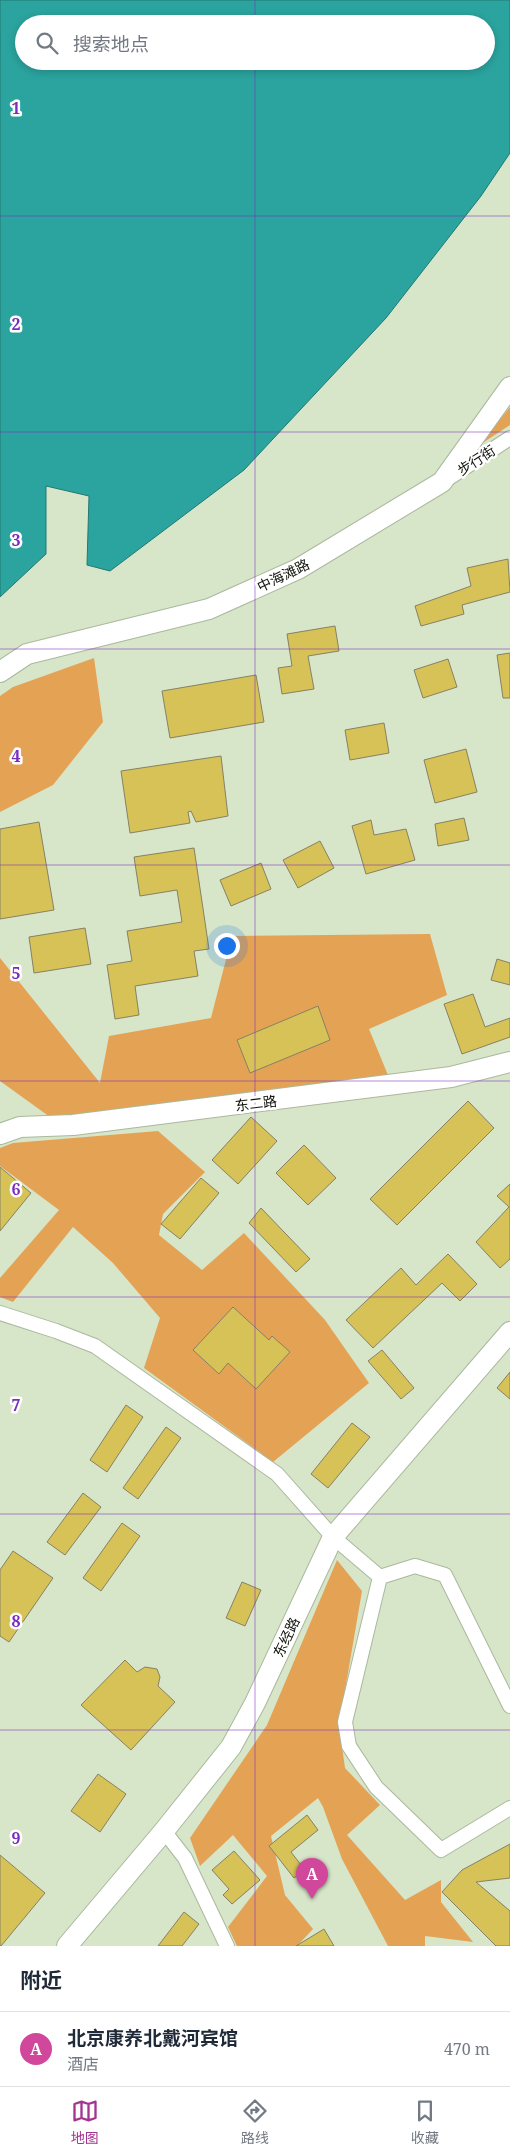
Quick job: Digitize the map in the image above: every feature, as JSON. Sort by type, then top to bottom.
[{"type":"main road","name":"中海滩路","points":[[0,672],[27,654],[209,609],[298,569],[442,482],[510,387]]},
{"type":"main road","name":"东二路","points":[[0,1134],[20,1127],[73,1125],[452,1077],[510,1062]]},
{"type":"main road","name":"东经路","points":[[68,1946],[164,1832],[232,1747],[256,1703],[333,1537],[510,1332]]},
{"type":"street","name":"步行街","points":[[442,482],[510,438]]},
{"type":"street","points":[[0,1313],[95,1346],[276,1474],[333,1537],[380,1577]]},
{"type":"street","points":[[380,1577],[415,1566],[445,1575],[510,1706]]},
{"type":"street","points":[[380,1577],[345,1722],[349,1746],[376,1787],[441,1850],[510,1808]]},
{"type":"street","points":[[164,1832],[185,1858],[227,1946]]},
{"type":"shaded area","points":[[510,407],[510,425],[478,446]]},
{"type":"shaded area","points":[[94,658],[103,722],[53,785],[0,812],[0,696],[13,687]]},
{"type":"shaded area","points":[[430,934],[447,995],[369,1029],[390,1080],[360,1086],[50,1117],[0,1081],[0,958],[100,1083],[109,1036],[211,1018],[232,936]]},
{"type":"shaded area","points":[[158,1131],[205,1172],[163,1214],[159,1235],[202,1270],[244,1233],[325,1320],[369,1383],[273,1462],[144,1368],[160,1318],[113,1263],[73,1227],[13,1302],[0,1297],[0,1278],[59,1210],[0,1166],[0,1148],[13,1143]]},
{"type":"shaded area","points":[[337,1560],[362,1591],[339,1725],[345,1768],[380,1805],[347,1835],[405,1900],[441,1880],[441,1902],[473,1942],[425,1936],[425,1946],[388,1946],[342,1859],[318,1798],[271,1836],[285,1895],[313,1929],[297,1946],[237,1946],[228,1927],[267,1876],[233,1835],[200,1866],[190,1838],[267,1725]]},
{"type":"water","points":[[0,0],[510,0],[510,153],[481,196],[386,318],[244,470],[110,571],[87,565],[89,496],[46,486],[46,554],[0,597]]},
{"type":"building","points":[[508,559],[510,592],[462,605],[464,614],[421,626],[415,606],[471,586],[467,568]]},
{"type":"building","points":[[335,626],[339,651],[308,656],[314,689],[282,694],[278,668],[292,666],[287,634]]},
{"type":"building","points":[[510,653],[510,698],[503,698],[497,655]]},
{"type":"building","points":[[448,659],[457,687],[423,698],[414,670]]},
{"type":"building","points":[[256,675],[264,722],[170,738],[162,691]]},
{"type":"building","points":[[384,723],[389,753],[350,760],[345,730]]},
{"type":"building","points":[[466,749],[477,792],[435,803],[424,760]]},
{"type":"building","points":[[221,756],[228,816],[196,822],[191,811],[188,812],[190,823],[130,833],[121,771]]},
{"type":"building","points":[[464,818],[469,840],[438,846],[435,824]]},
{"type":"building","points":[[371,820],[374,835],[406,829],[415,860],[366,874],[352,826]]},
{"type":"building","points":[[39,822],[54,910],[0,919],[0,829]]},
{"type":"building","points":[[320,841],[334,868],[298,888],[283,860]]},
{"type":"building","points":[[194,848],[209,949],[194,951],[198,976],[135,986],[139,1015],[115,1019],[107,965],[132,961],[127,931],[182,922],[177,890],[140,896],[134,857]]},
{"type":"building","points":[[261,863],[271,889],[231,906],[220,880]]},
{"type":"building","points":[[85,928],[91,964],[34,973],[29,937]]},
{"type":"building","points":[[497,959],[510,963],[510,985],[491,980]]},
{"type":"building","points":[[473,994],[485,1027],[510,1018],[510,1037],[462,1054],[444,1004]]},
{"type":"building","points":[[318,1006],[330,1040],[250,1073],[237,1040]]},
{"type":"building","points":[[468,1101],[494,1128],[397,1225],[370,1199]]},
{"type":"building","points":[[251,1117],[277,1141],[238,1184],[212,1160]]},
{"type":"building","points":[[304,1145],[336,1178],[308,1205],[276,1173]]},
{"type":"building","points":[[0,1167],[31,1193],[0,1231]]},
{"type":"building","points":[[201,1178],[219,1193],[180,1239],[161,1224]]},
{"type":"building","points":[[510,1184],[510,1259],[500,1268],[476,1242],[509,1207],[497,1196]]},
{"type":"building","points":[[261,1208],[310,1259],[296,1272],[249,1223]]},
{"type":"building","points":[[448,1254],[477,1284],[460,1301],[442,1283],[373,1348],[346,1320],[401,1268],[416,1285]]},
{"type":"building","points":[[233,1307],[269,1340],[272,1336],[290,1352],[256,1389],[228,1363],[219,1374],[193,1350]]},
{"type":"building","points":[[382,1350],[414,1388],[401,1399],[368,1361]]},
{"type":"building","points":[[510,1372],[510,1399],[497,1388]]},
{"type":"building","points":[[126,1405],[143,1417],[107,1472],[90,1460]]},
{"type":"building","points":[[352,1423],[370,1437],[328,1488],[311,1474]]},
{"type":"building","points":[[166,1427],[181,1438],[138,1499],[123,1488]]},
{"type":"building","points":[[83,1493],[101,1507],[65,1555],[47,1542]]},
{"type":"building","points":[[122,1523],[140,1536],[101,1591],[83,1578]]},
{"type":"building","points":[[13,1551],[53,1578],[9,1642],[0,1636],[0,1570]]},
{"type":"building","points":[[242,1582],[261,1590],[245,1626],[226,1618]]},
{"type":"building","points":[[125,1660],[137,1672],[145,1667],[157,1669],[160,1677],[158,1686],[175,1702],[131,1750],[81,1705]]},
{"type":"building","points":[[98,1774],[126,1794],[100,1832],[71,1811]]},
{"type":"building","points":[[307,1815],[318,1830],[291,1852],[305,1870],[294,1878],[269,1846]]},
{"type":"building","points":[[510,1844],[510,1878],[476,1882],[510,1911],[510,1946],[496,1946],[442,1892],[462,1870]]},
{"type":"building","points":[[234,1851],[260,1880],[232,1904],[223,1895],[229,1889],[212,1870]]},
{"type":"building","points":[[0,1855],[45,1893],[1,1946],[0,1946]]},
{"type":"building","points":[[184,1912],[199,1924],[182,1946],[158,1946]]},
{"type":"building","points":[[324,1929],[334,1946],[296,1946]]},
{"type":"place","name":"北京康养北戴河宾馆","points":[[312,1899]]}]
